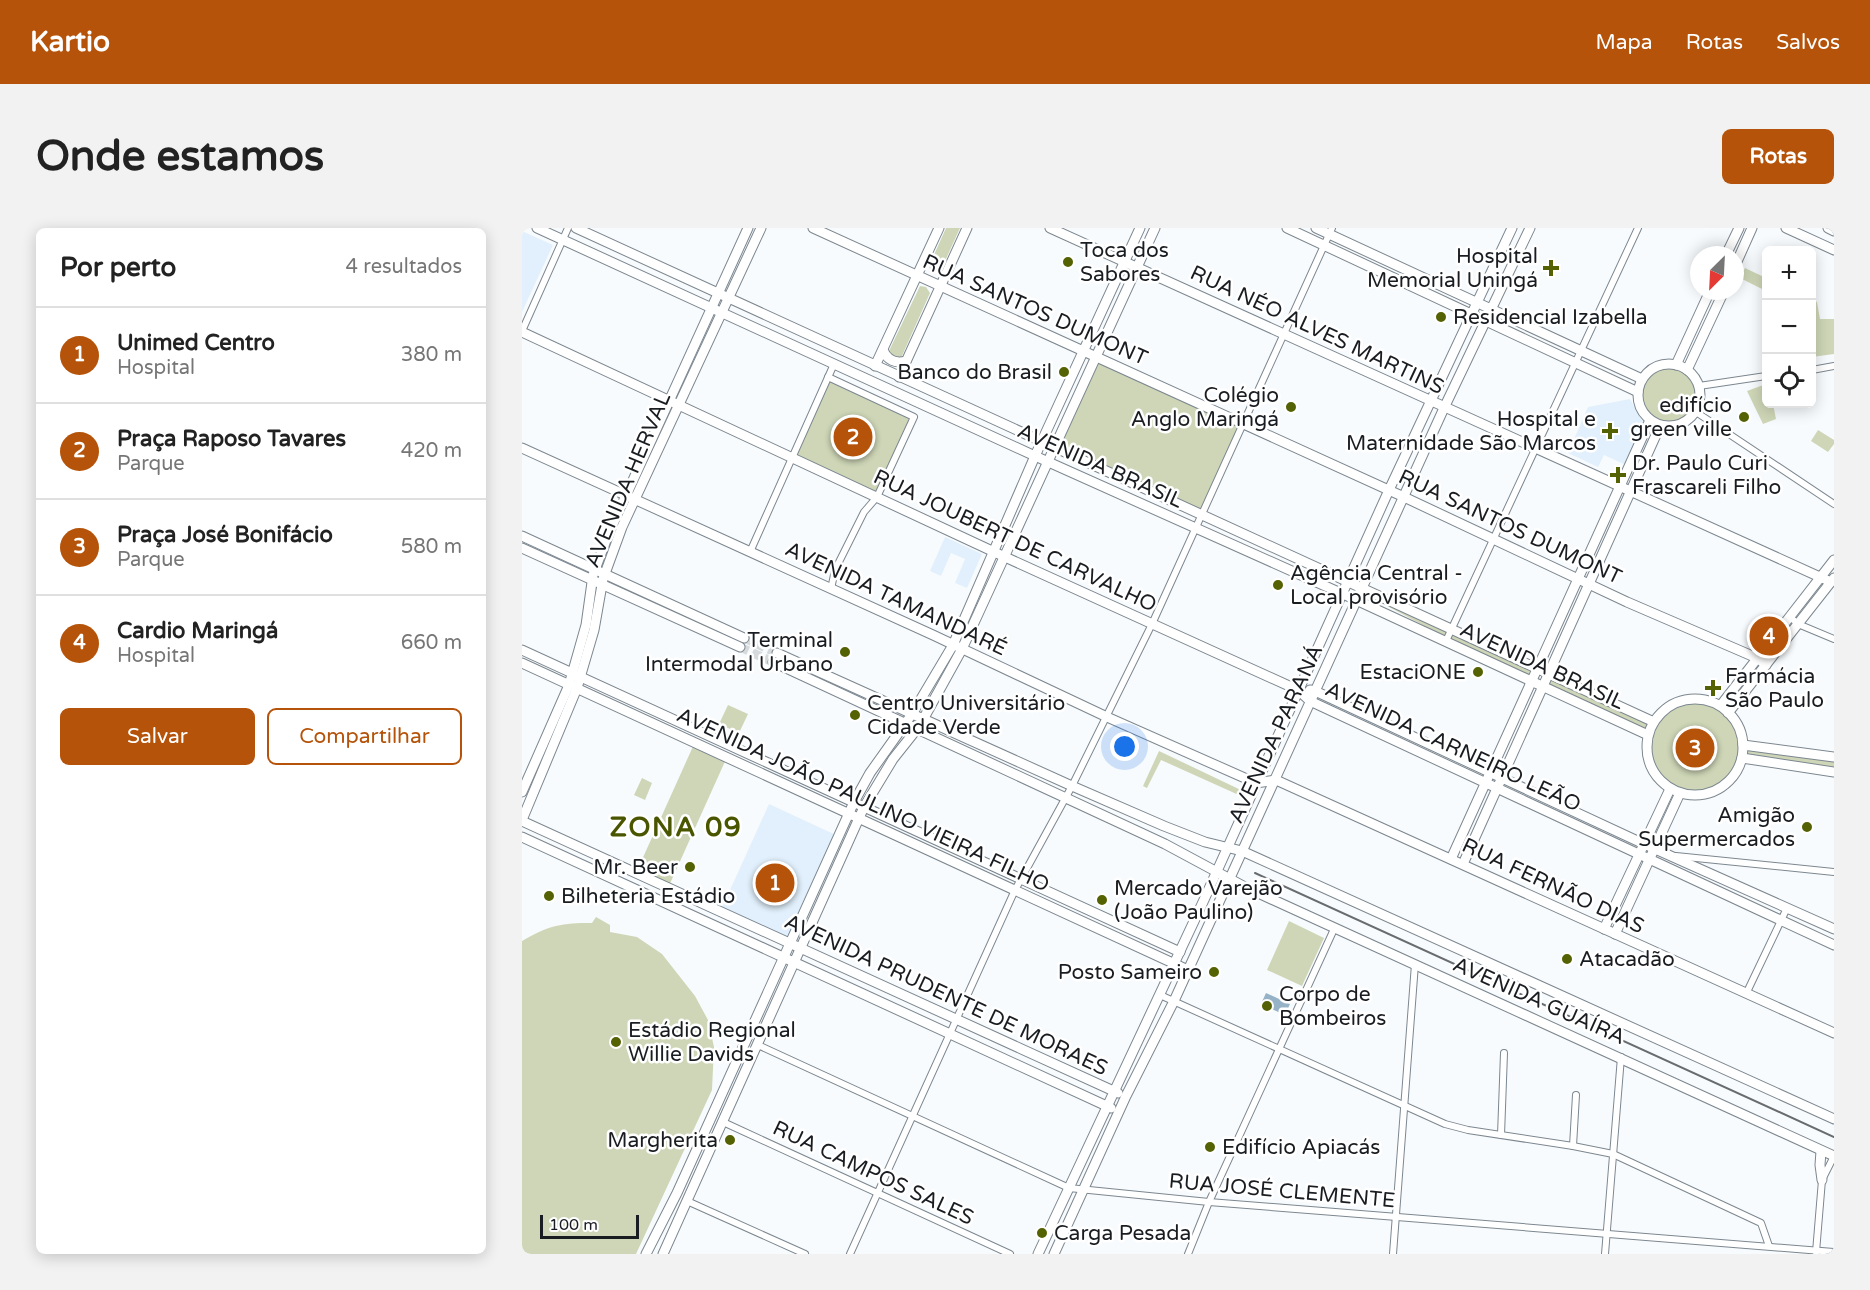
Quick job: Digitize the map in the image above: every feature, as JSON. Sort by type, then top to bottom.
[{"type":"main road","name":"AVENIDA BRASIL","points":[[537,228],[1648,735]]},
{"type":"main road","name":"AVENIDA BRASIL","points":[[576,228],[1654,722]]},
{"type":"main road","name":"AVENIDA HERVAL","points":[[576,675],[594,630],[605,575],[630,498],[656,432],[748,228]]},
{"type":"main road","name":"AVENIDA HERVAL","points":[[522,821],[550,753],[573,686],[588,618],[592,581],[608,535],[657,451],[760,228]]},
{"type":"main road","name":"RUA SANTOS DUMONT","points":[[813,228],[1766,664]]},
{"type":"main road","points":[[875,366],[939,228]]},
{"type":"main road","points":[[899,377],[967,228]]},
{"type":"main road","name":"RUA NÉO ALVES MARTINS","points":[[1050,228],[1444,408],[1821,577],[1833,580]]},
{"type":"main road","points":[[646,1254],[677,1193],[854,802],[870,773],[912,714],[953,645],[1035,456],[1140,228]]},
{"type":"main road","points":[[663,1254],[864,807],[893,759],[923,719],[962,649],[1155,228]]},
{"type":"main road","points":[[1287,228],[1638,392]]},
{"type":"main road","points":[[1316,228],[1330,231],[1642,379]]},
{"type":"main road","name":"AVENIDA PARANÁ","points":[[1038,1254],[1175,964],[1389,490],[1512,228]]},
{"type":"main road","points":[[1730,246],[1739,228]]},
{"type":"main road","points":[[1744,246],[1752,228]]},
{"type":"main road","points":[[1786,228],[1834,250]]},
{"type":"main road","points":[[1828,228],[1834,231]]},
{"type":"main road","name":"AVENIDA PARANÁ","points":[[1054,1254],[1126,1096],[1174,1001],[1444,408],[1529,229]]},
{"type":"main road","points":[[733,262],[750,251]]},
{"type":"main road","points":[[1110,296],[1113,317]]},
{"type":"main road","points":[[1676,365],[1706,300]]},
{"type":"main road","points":[[1688,370],[1720,300]]},
{"type":"main road","name":"RUA JOUBERT DE CARVALHO","points":[[522,332],[1005,557],[1298,690]]},
{"type":"main road","points":[[1451,356],[1474,344]]},
{"type":"main road","points":[[883,350],[885,356],[892,361],[906,361]]},
{"type":"main road","points":[[686,365],[703,354]]},
{"type":"main road","points":[[1660,365],[1676,365],[1688,370],[1699,387],[1700,400],[1696,412],[1680,425],[1660,426],[1650,420],[1640,408],[1638,392],[1642,379],[1660,365]]},
{"type":"main road","points":[[1058,407],[1078,394]]},
{"type":"main road","points":[[1451,859],[1650,420]]},
{"type":"main road","points":[[1463,864],[1660,426]]},
{"type":"main road","points":[[656,432],[657,451]]},
{"type":"main road","name":"AVENIDA TAMANDARÉ","points":[[522,448],[1107,717],[1256,783]]},
{"type":"main road","points":[[1407,452],[1414,476]]},
{"type":"main road","points":[[1015,503],[1017,530]]},
{"type":"main road","points":[[608,535],[622,528]]},
{"type":"main road","points":[[522,536],[742,643],[602,586],[522,549]]},
{"type":"main road","points":[[1357,562],[1381,547]]},
{"type":"main road","points":[[1720,705],[1834,560]]},
{"type":"main road","points":[[1728,712],[1833,580]]},
{"type":"main road","points":[[969,610],[988,593]]},
{"type":"main road","points":[[588,618],[594,630]]},
{"type":"main road","name":"AVENIDA JOÃO PAULINO VIEIRA FILHO","points":[[522,651],[1180,952]]},
{"type":"main road","points":[[1313,658],[1334,651]]},
{"type":"main road","name":"AVENIDA GUAÍRA","points":[[912,714],[775,658],[906,723],[1165,844],[1229,879],[1834,1156]]},
{"type":"main road","name":"AVENIDA JOÃO PAULINO VIEIRA FILHO","points":[[522,663],[1188,970]]},
{"type":"main road","points":[[933,680],[935,699]]},
{"type":"main road","name":"AVENIDA HERVAL","points":[[522,792],[573,686]]},
{"type":"main road","name":"AVENIDA CARNEIRO LEÃO","points":[[1298,690],[1315,691],[1670,856],[1834,929]]},
{"type":"main road","name":"AVENIDA CARNEIRO LEÃO","points":[[1298,690],[1310,701],[1834,945]]},
{"type":"main road","points":[[1694,699],[1720,705],[1728,712],[1740,732],[1743,745],[1742,758],[1736,773],[1725,785],[1712,793],[1696,796],[1680,794],[1662,783],[1650,766],[1646,746],[1648,735],[1661,712],[1682,701],[1694,699]]},
{"type":"main road","points":[[912,714],[1174,830],[1242,851],[1834,1119]]},
{"type":"main road","points":[[1284,722],[1290,746]]},
{"type":"main road","points":[[1743,745],[1834,757]]},
{"type":"main road","points":[[538,758],[550,753]]},
{"type":"main road","points":[[1742,758],[1834,772]]},
{"type":"main road","points":[[870,773],[893,759]]},
{"type":"main road","points":[[1256,783],[1276,780]]},
{"type":"main road","name":"RUA FERNÃO DIAS","points":[[1276,780],[1834,1033]]},
{"type":"main road","points":[[1604,930],[1670,789]]},
{"type":"main road","points":[[1615,934],[1680,794]]},
{"type":"main road","points":[[1558,816],[1563,806]]},
{"type":"main road","points":[[1239,821],[1259,814]]},
{"type":"main road","name":"AVENIDA PRUDENTE DE MORAES","points":[[522,821],[1126,1096]]},
{"type":"main road","name":"AVENIDA PRUDENTE DE MORAES","points":[[522,837],[1119,1111]]},
{"type":"main road","points":[[1203,902],[1209,921]]},
{"type":"main road","points":[[1150,1016],[1154,1041]]},
{"type":"main road","points":[[1096,1128],[1102,1150]]},
{"type":"main road","points":[[1821,1150],[1822,1180]]},
{"type":"main road","points":[[1045,1240],[1065,1229]]},
{"type":"street","points":[[522,332],[568,228]]},
{"type":"street","points":[[1446,641],[1638,228]]},
{"type":"street","points":[[850,1254],[1020,879],[1072,786],[1152,624],[1330,231]]},
{"type":"street","points":[[750,552],[834,364]]},
{"type":"street","points":[[1816,369],[1834,366]]},
{"type":"street","points":[[828,377],[914,417],[877,496],[864,512],[836,570],[831,589]]},
{"type":"street","points":[[1699,387],[1762,377]]},
{"type":"street","points":[[1696,412],[1834,504]]},
{"type":"street","points":[[1790,617],[1798,624],[1834,639]]},
{"type":"street","points":[[1670,856],[1834,872]]},
{"type":"street","points":[[1746,994],[1787,908]]},
{"type":"street","points":[[1188,1254],[1209,1202],[1335,927]]},
{"type":"street","points":[[1393,1254],[1415,964]]},
{"type":"street","points":[[1160,995],[1280,1051],[1456,1128],[1612,1154],[1761,1223],[1769,1246]]},
{"type":"street","name":"RUA JOSÉ CLEMENTE","points":[[758,1045],[1069,1188],[1209,1202],[1834,1252]]},
{"type":"street","points":[[1501,1135],[1504,1053]]},
{"type":"street","points":[[1605,1254],[1621,1058]]},
{"type":"street","points":[[1574,1146],[1576,1095]]},
{"type":"street","name":"RUA CAMPOS SALES","points":[[723,1122],[1010,1254]]},
{"type":"street","points":[[1816,1252],[1822,1180],[1834,1156]]},
{"type":"street","points":[[687,1201],[805,1254]]},
{"type":"shaded area","points":[[522,231],[553,245],[522,312]]},
{"type":"shaded area","name":"Hospital e Maternidade São Marcos","points":[[1630,399],[1644,424],[1626,465],[1604,455],[1598,467],[1568,453],[1588,407]]},
{"type":"shaded area","points":[[945,537],[982,554],[967,588],[955,583],[965,559],[951,553],[941,576],[930,571]]},
{"type":"shaded area","points":[[769,804],[838,836],[790,943],[720,912]]},
{"type":"green space","points":[[946,228],[960,228],[941,270],[936,272],[929,266]]},
{"type":"green space","points":[[1745,268],[1762,276],[1762,289],[1744,280]]},
{"type":"green space","points":[[920,286],[926,287],[930,293],[901,358],[896,359],[888,353]]},
{"type":"green space","points":[[1816,302],[1820,319],[1834,319],[1834,354],[1816,356]]},
{"type":"green space","points":[[1095,356],[1243,424],[1202,515],[1053,447]]},
{"type":"green space","points":[[1663,364],[1675,364],[1691,373],[1698,383],[1700,395],[1698,407],[1691,417],[1675,426],[1663,426],[1652,421],[1643,412],[1638,401],[1638,389],[1643,378],[1652,369]]},
{"type":"green space","points":[[828,377],[914,417],[877,497],[792,458]]},
{"type":"green space","points":[[1762,385],[1762,408],[1774,408],[1776,419],[1763,424],[1747,391]]},
{"type":"green space","points":[[1818,430],[1834,440],[1828,452],[1811,441]]},
{"type":"green space","points":[[1361,592],[1536,671],[1533,678],[1447,638]]},
{"type":"green space","points":[[1548,676],[1652,724],[1665,711],[1679,702],[1693,699],[1706,700],[1719,705],[1729,715],[1738,728],[1743,746],[1834,760],[1834,768],[1742,758],[1730,778],[1715,790],[1698,795],[1681,794],[1666,786],[1655,773],[1648,755],[1649,732],[1544,683]]},
{"type":"green space","points":[[728,705],[748,714],[739,733],[719,724]]},
{"type":"green space","points":[[695,742],[727,757],[668,888],[636,873]]},
{"type":"green space","points":[[1159,751],[1243,791],[1241,796],[1161,760],[1147,788],[1143,786]]},
{"type":"green space","points":[[642,778],[652,783],[645,800],[634,795]]},
{"type":"green space","name":"Estádio Regional Willie Davids","points":[[596,917],[610,925],[610,932],[637,937],[662,954],[695,996],[708,1020],[714,1047],[712,1090],[636,1254],[522,1254],[522,941],[540,931],[556,926],[592,923]]},
{"type":"green space","points":[[1289,921],[1324,938],[1302,986],[1267,970]]},
{"type":"water","points":[[1266,993],[1290,1004],[1285,1015],[1261,1004]]},
{"type":"tunnel","points":[[744,638],[777,653]]},
{"type":"tunnel","points":[[740,647],[773,662]]},
{"type":"railway","points":[[1255,873],[1834,1137]]},
{"type":"place","name":"Toca dos Sabores","points":[[1068,262]]},
{"type":"place","name":"Hospital Memorial Uningá","points":[[1551,268]]},
{"type":"place","name":"Residencial Izabella","points":[[1441,317]]},
{"type":"place","name":"Banco do Brasil","points":[[1064,372]]},
{"type":"place","name":"Colégio Anglo Maringá","points":[[1291,407]]},
{"type":"place","name":"edifício green ville","points":[[1744,417]]},
{"type":"place","name":"Hospital e Maternidade São Marcos","points":[[1610,431]]},
{"type":"place","name":"Praça Raposo Tavares","points":[[853,437]]},
{"type":"place","name":"Dr. Paulo Curi Frascareli Filho","points":[[1618,475]]},
{"type":"place","name":"Agência Central - Local provisório","points":[[1278,585]]},
{"type":"place","name":"Cardio Maringá","points":[[1769,636]]},
{"type":"place","name":"Terminal Intermodal Urbano","points":[[845,652]]},
{"type":"place","name":"EstaciONE","points":[[1478,672]]},
{"type":"place","name":"Farmácia São Paulo","points":[[1713,688]]},
{"type":"place","name":"Centro Universitário Cidade Verde","points":[[855,715]]},
{"type":"place","name":"Praça José Bonifácio","points":[[1695,748]]},
{"type":"place","name":"Amigão Supermercados","points":[[1807,827]]},
{"type":"place","name":"Mr. Beer","points":[[690,867]]},
{"type":"place","name":"Unimed Centro","points":[[775,883]]},
{"type":"place","name":"Bilheteria Estádio","points":[[549,896]]},
{"type":"place","name":"Mercado Varejão (João Paulino)","points":[[1102,900]]},
{"type":"place","name":"Atacadão","points":[[1567,959]]},
{"type":"place","name":"Posto Sameiro","points":[[1214,972]]},
{"type":"place","name":"Corpo de Bombeiros","points":[[1267,1006]]},
{"type":"place","name":"Estádio Regional Willie Davids","points":[[616,1042]]},
{"type":"place","name":"Margherita","points":[[730,1140]]},
{"type":"place","name":"Edifício Apiacás","points":[[1210,1147]]},
{"type":"place","name":"Carga Pesada","points":[[1042,1233]]},
{"type":"district","name":"ZONA 09","points":[[676,827]]}]
